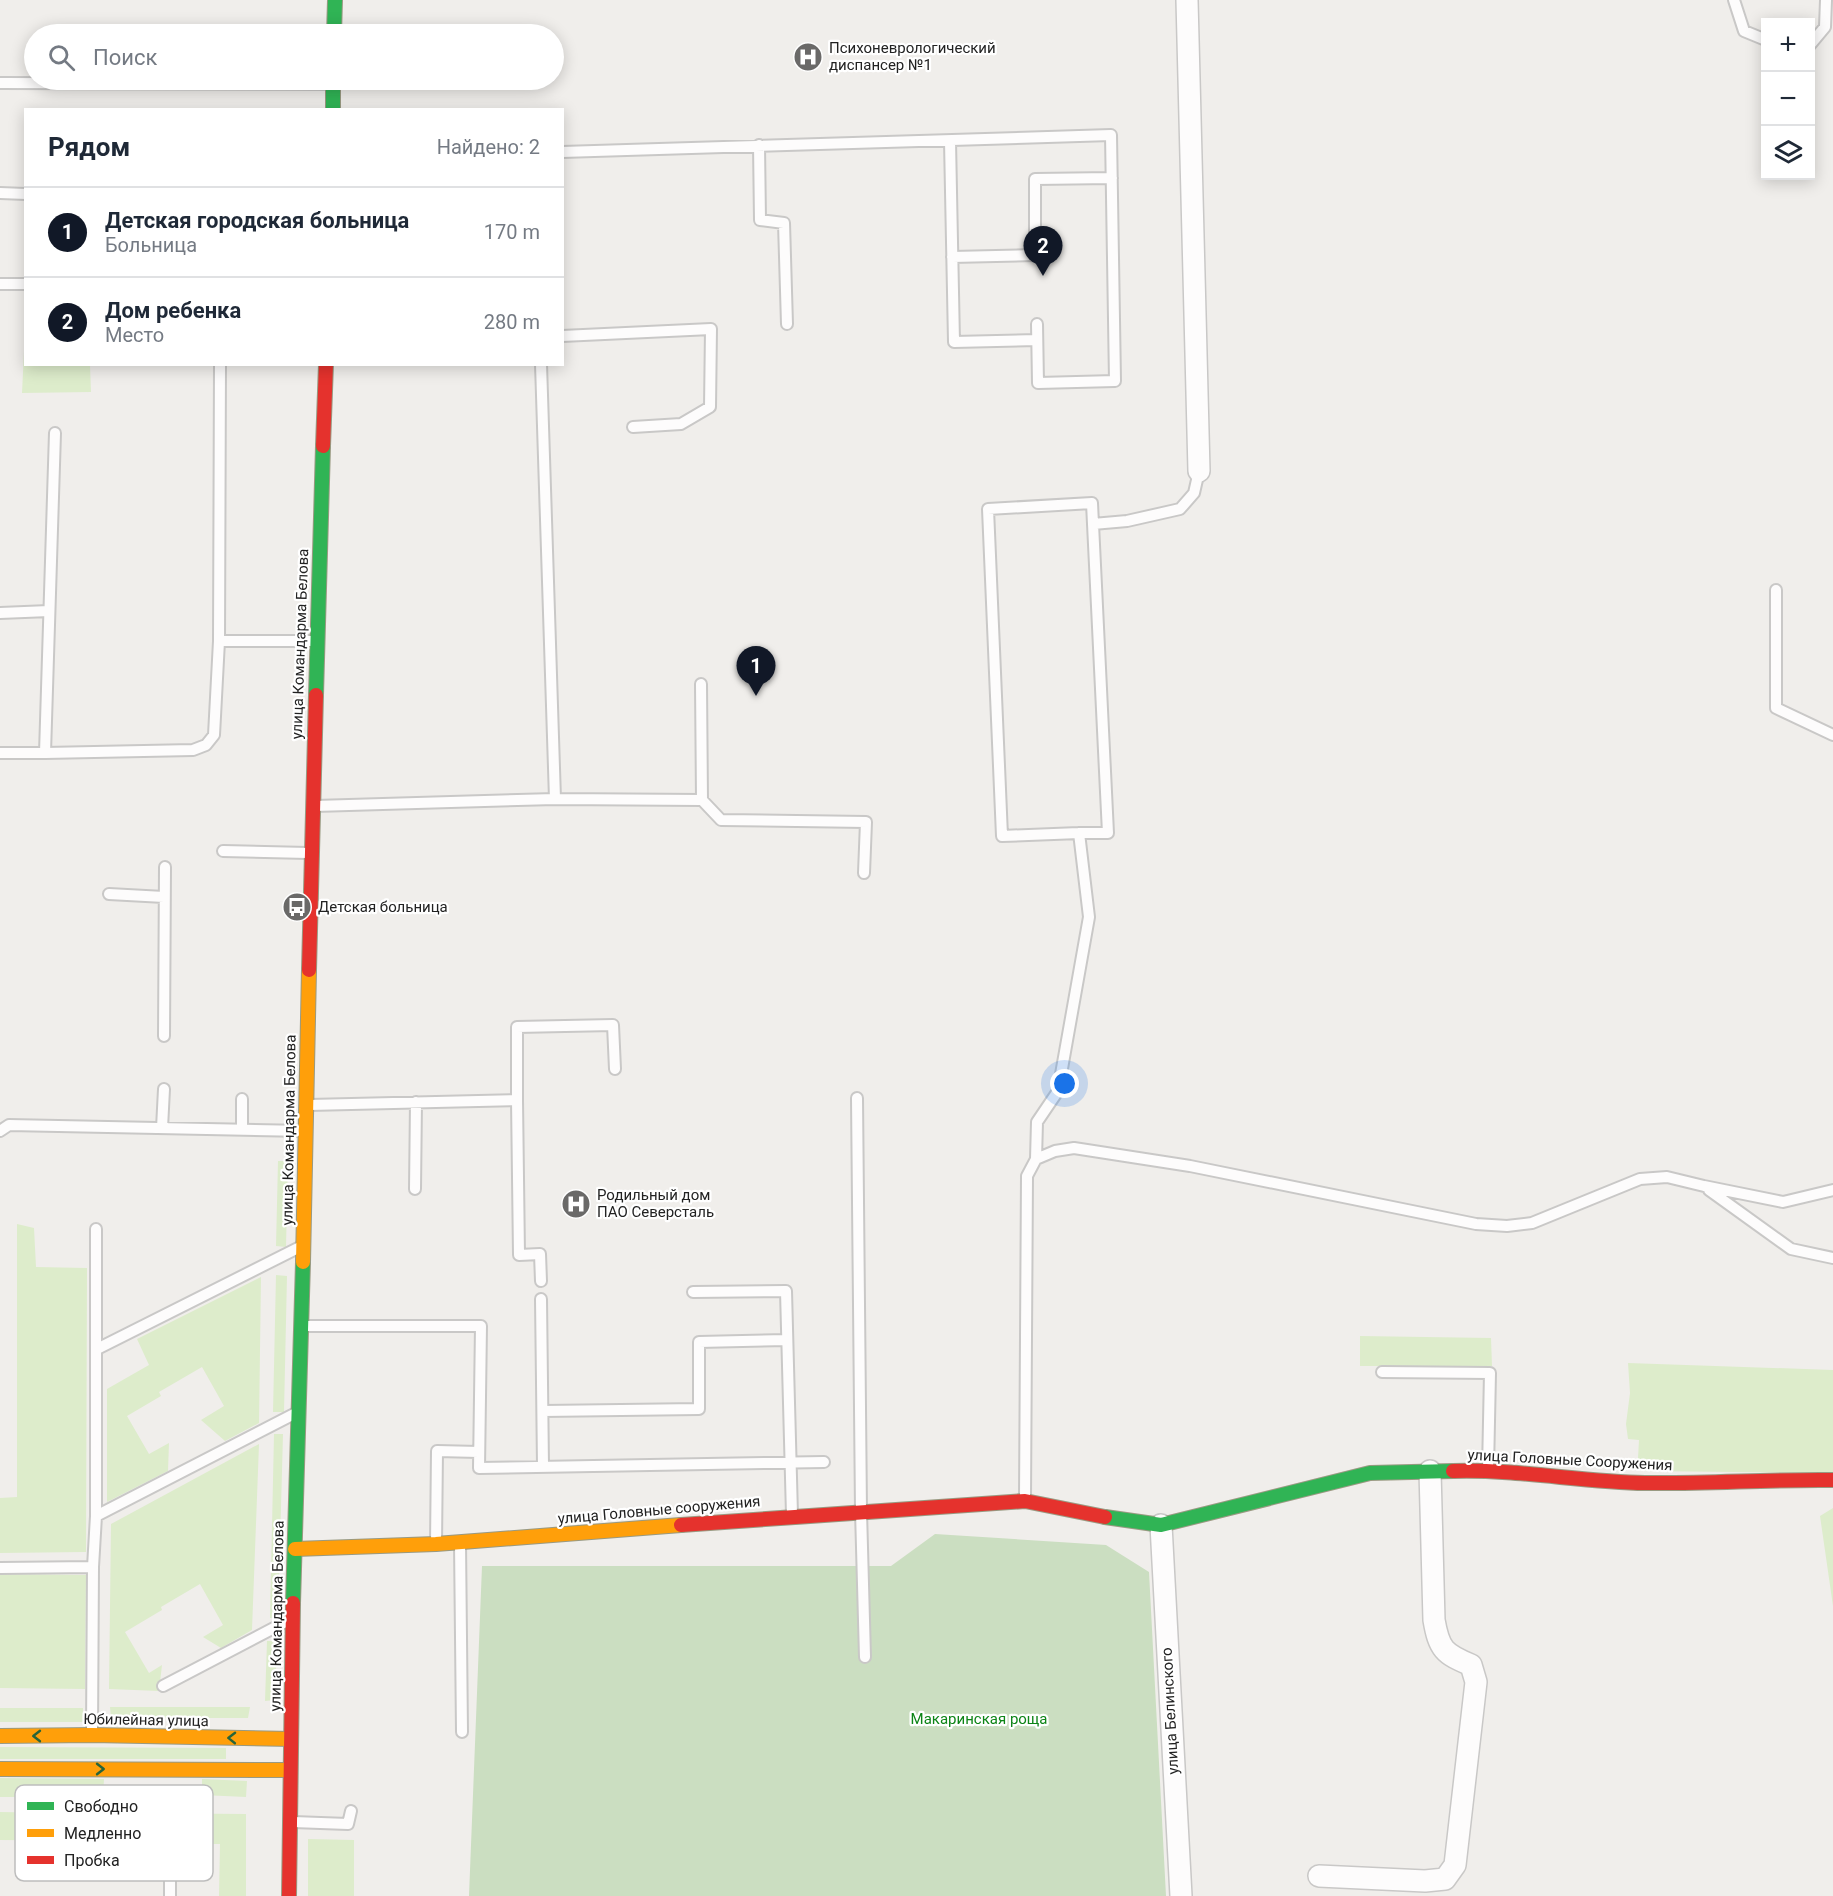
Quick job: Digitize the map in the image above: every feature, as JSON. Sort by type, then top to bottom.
[{"type":"street","points":[[334,24],[335,0]]},
{"type":"street","points":[[1187,0],[1198,471]]},
{"type":"street","points":[[333,90],[333,108]]},
{"type":"street","name":"улица Командарма Белова","points":[[289,1896],[293,1618],[312,806],[326,366]]},
{"type":"street","name":"улица Головные Сооружения","points":[[1025,1501],[1114,1519],[1161,1525],[1370,1473],[1488,1470],[1644,1483],[1769,1479],[1833,1480]]},
{"type":"street","points":[[1319,1876],[1425,1881],[1445,1879],[1455,1865],[1476,1682],[1471,1665],[1450,1656],[1437,1640],[1434,1620],[1430,1471]]},
{"type":"street","name":"улица Головные сооружения","points":[[295,1549],[436,1544],[792,1516],[1025,1501]]},
{"type":"street","name":"улица Белинского","points":[[1161,1525],[1181,1896]]},
{"type":"street","name":"Юбилейная улица","points":[[0,1736],[92,1735],[291,1739]]},
{"type":"street","points":[[0,1769],[290,1770]]},
{"type":"lane","points":[[1734,0],[1743,31],[1761,38]]},
{"type":"lane","points":[[1815,39],[1825,27],[1826,0]]},
{"type":"lane","points":[[0,83],[24,83]]},
{"type":"lane","points":[[564,152],[1111,135],[1114,381],[1038,383],[1036,324]]},
{"type":"lane","points":[[950,141],[954,342],[1036,340]]},
{"type":"lane","points":[[759,145],[760,220],[784,223],[787,324]]},
{"type":"lane","points":[[952,257],[1035,255],[1035,179],[1112,178]]},
{"type":"lane","points":[[0,193],[24,194]]},
{"type":"lane","points":[[0,284],[24,285]]},
{"type":"lane","points":[[564,336],[711,329],[710,407],[681,424],[633,427]]},
{"type":"lane","points":[[0,753],[193,750],[206,745],[214,735],[219,641],[220,366]]},
{"type":"lane","points":[[541,366],[555,799]]},
{"type":"lane","points":[[45,753],[55,433]]},
{"type":"lane","points":[[1094,524],[1127,521],[1180,509],[1194,493],[1198,471]]},
{"type":"lane","points":[[1092,503],[1108,833],[1079,833],[1002,836],[988,509],[1092,503]]},
{"type":"lane","points":[[1776,590],[1776,708],[1833,735]]},
{"type":"lane","points":[[0,613],[49,611]]},
{"type":"lane","points":[[219,641],[317,641]]},
{"type":"lane","points":[[701,684],[702,800],[721,820],[866,822],[864,873]]},
{"type":"lane","points":[[312,806],[555,799],[702,800]]},
{"type":"lane","points":[[1025,1501],[1028,1176],[1036,1159],[1037,1122],[1058,1091],[1089,917],[1079,833]]},
{"type":"lane","points":[[223,851],[311,853]]},
{"type":"lane","points":[[164,1036],[165,867]]},
{"type":"lane","points":[[109,894],[164,897]]},
{"type":"lane","points":[[541,1281],[540,1254],[519,1255],[517,1027],[613,1025],[615,1069]]},
{"type":"lane","points":[[162,1128],[164,1089]]},
{"type":"lane","points":[[857,1098],[861,1511],[865,1657]]},
{"type":"lane","points":[[242,1099],[242,1129]]},
{"type":"lane","points":[[306,1105],[517,1100]]},
{"type":"lane","points":[[415,1189],[416,1102]]},
{"type":"lane","points":[[0,1118],[5,1128],[306,1131]]},
{"type":"lane","points":[[1036,1159],[1055,1150],[1074,1148],[1190,1166],[1476,1224],[1507,1226],[1533,1223],[1640,1179],[1667,1177],[1784,1202],[1833,1190]]},
{"type":"lane","points":[[1704,1186],[1791,1249],[1833,1258]]},
{"type":"lane","points":[[92,1735],[93,1568],[96,1516],[96,1229]]},
{"type":"lane","points":[[97,1349],[302,1246]]},
{"type":"lane","points":[[693,1292],[786,1291],[792,1516]]},
{"type":"lane","points":[[541,1299],[543,1466]]},
{"type":"lane","points":[[301,1326],[481,1326],[479,1468],[824,1462]]},
{"type":"lane","points":[[543,1411],[699,1408],[699,1342],[787,1340]]},
{"type":"lane","points":[[1382,1372],[1490,1373],[1488,1470]]},
{"type":"lane","points":[[96,1516],[299,1412]]},
{"type":"lane","points":[[436,1544],[437,1451],[479,1452]]},
{"type":"lane","points":[[460,1542],[462,1732]]},
{"type":"lane","points":[[0,1568],[93,1568]]},
{"type":"lane","points":[[163,1686],[293,1618]]},
{"type":"lane","points":[[290,1822],[348,1824],[351,1811]]},
{"type":"green space","points":[[24,351],[24,366],[90,366],[91,392],[22,393]]},
{"type":"green space","points":[[278,1161],[288,1161],[286,1247],[276,1246]]},
{"type":"green space","points":[[17,1224],[34,1228],[36,1267],[87,1268],[86,1552],[0,1553],[0,1498],[17,1497]]},
{"type":"green space","points":[[276,1275],[287,1276],[284,1412],[273,1412]]},
{"type":"green space","points":[[261,1277],[259,1423],[225,1441],[201,1420],[224,1406],[202,1367],[159,1392],[161,1396],[127,1416],[149,1454],[169,1443],[168,1471],[107,1502],[107,1389],[149,1365],[137,1339]]},
{"type":"green space","points":[[1360,1336],[1491,1338],[1492,1366],[1360,1366]]},
{"type":"green space","points":[[1628,1363],[1833,1370],[1833,1473],[1644,1471],[1638,1458],[1639,1440],[1628,1439],[1626,1424],[1630,1393]]},
{"type":"green space","points":[[274,1434],[283,1434],[278,1618],[270,1618]]},
{"type":"green space","points":[[259,1444],[252,1630],[221,1648],[203,1637],[223,1625],[200,1584],[125,1632],[149,1673],[162,1665],[159,1691],[109,1689],[111,1524]]},
{"type":"green space","points":[[1833,1508],[1833,1606],[1820,1516]]},
{"type":"green space","name":"Макаринская роща","points":[[935,1534],[1106,1545],[1149,1572],[1166,1896],[469,1896],[482,1566],[891,1566]]},
{"type":"green space","points":[[0,1574],[86,1575],[85,1689],[0,1688]]},
{"type":"green space","points":[[267,1641],[277,1641],[275,1700],[265,1701]]},
{"type":"green space","points":[[110,1707],[250,1707],[248,1718],[111,1718]]},
{"type":"green space","points":[[0,1708],[83,1708],[83,1722],[0,1722]]},
{"type":"green space","points":[[0,1747],[226,1748],[226,1759],[0,1759]]},
{"type":"green space","points":[[0,1778],[104,1779],[104,1785],[15,1785],[15,1797],[0,1797]]},
{"type":"green space","points":[[202,1779],[247,1781],[246,1797],[213,1796],[213,1785],[202,1785]]},
{"type":"green space","points":[[0,1812],[15,1812],[15,1840],[0,1840]]},
{"type":"green space","points":[[213,1814],[246,1814],[246,1896],[219,1896],[220,1844],[213,1844]]},
{"type":"green space","points":[[308,1839],[354,1840],[354,1896],[308,1896]]},
{"type":"traffic: fast","points":[[334,24],[335,0]]},
{"type":"traffic: fast","points":[[333,90],[333,108]]},
{"type":"traffic: fast","points":[[316,695],[323,446]]},
{"type":"traffic: fast","points":[[293,1603],[303,1262]]},
{"type":"traffic: fast","points":[[1105,1517],[1161,1525],[1370,1473],[1453,1471]]},
{"type":"traffic: slow","points":[[303,1262],[309,970]]},
{"type":"traffic: slow","points":[[295,1549],[436,1544],[681,1525]]},
{"type":"traffic: slow","points":[[0,1736],[92,1735],[291,1739]]},
{"type":"traffic: slow","points":[[0,1769],[290,1770]]},
{"type":"traffic: jam","points":[[323,446],[326,366]]},
{"type":"traffic: jam","points":[[309,970],[316,695]]},
{"type":"traffic: jam","points":[[1453,1471],[1501,1472],[1645,1483],[1833,1480]]},
{"type":"traffic: jam","points":[[681,1525],[1025,1501],[1105,1517]]},
{"type":"traffic: jam","points":[[289,1896],[293,1603]]},
{"type":"place","name":"Психоневрологический диспансер №1","points":[[808,57]]},
{"type":"place","name":"Дом ребенка","points":[[1043,276]]},
{"type":"place","name":"Детская городская больница","points":[[756,696]]},
{"type":"place","name":"Детская больница","points":[[297,907]]},
{"type":"place","name":"Родильный дом ПАО Северсталь","points":[[576,1204]]}]
